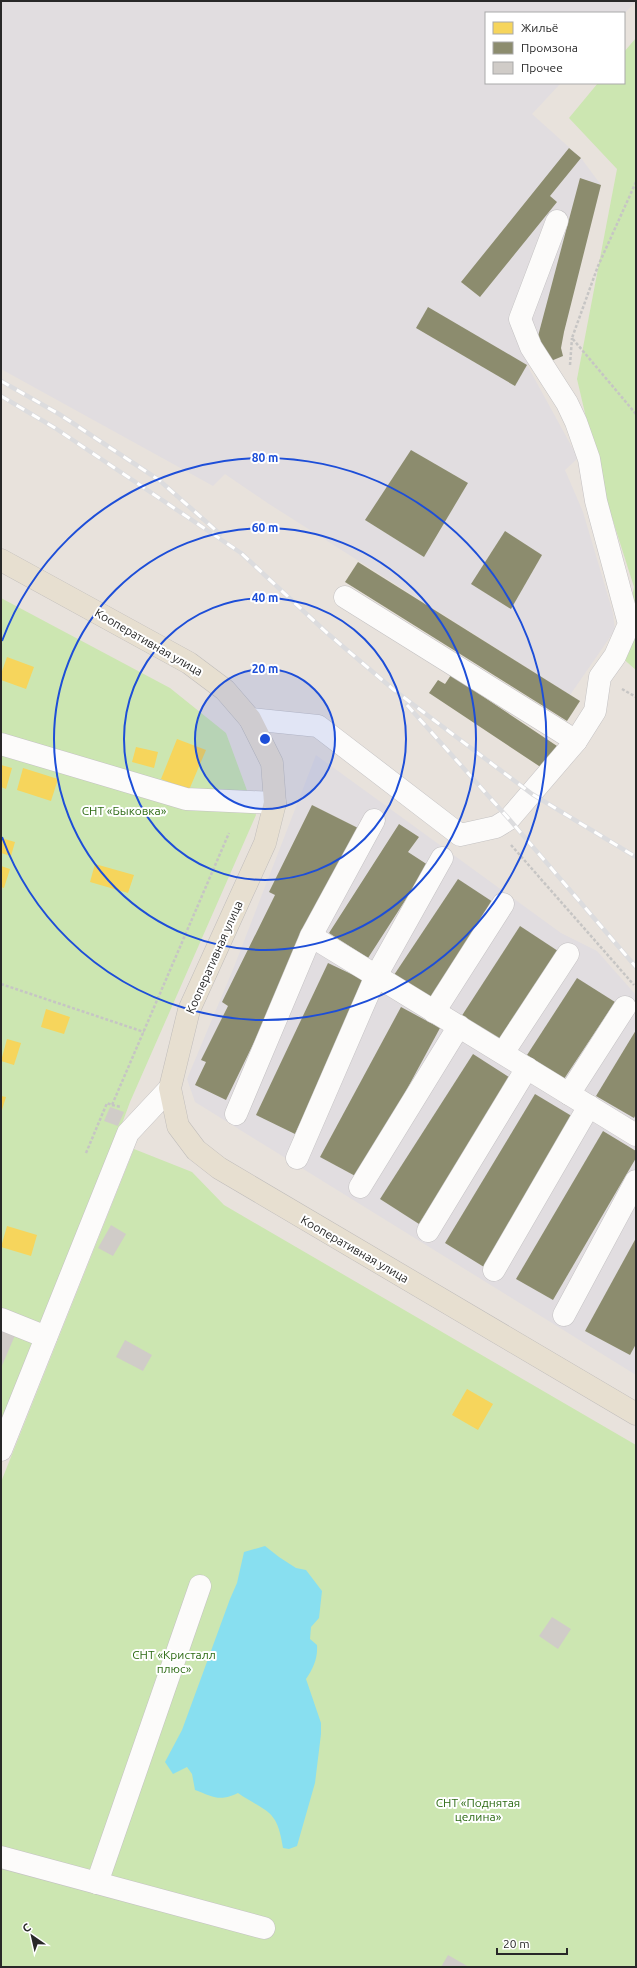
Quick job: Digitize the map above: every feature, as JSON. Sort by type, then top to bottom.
[{"type":"main road","name":"Кооперативная улица","points":[[1,560],[189,663],[225,690],[250,719],[272,763],[275,803],[265,842],[189,1010],[170,1088],[178,1126],[196,1150],[219,1168],[636,1414]]},
{"type":"lane","points":[[250,719],[318,726],[460,835],[496,827],[514,814],[576,741],[595,711],[600,677],[615,656],[629,624],[596,502],[589,459],[576,422],[567,403],[531,346],[520,319],[557,221]]},
{"type":"lane","points":[[345,597],[576,741]]},
{"type":"lane","points":[[1,744],[186,800],[275,803]]},
{"type":"lane","points":[[236,1114],[311,936],[374,820]]},
{"type":"lane","points":[[297,1158],[376,976],[442,858]]},
{"type":"lane","points":[[434,1012],[503,904]]},
{"type":"lane","points":[[311,936],[569,1094],[635,1132]]},
{"type":"lane","points":[[503,1053],[568,954]]},
{"type":"lane","points":[[569,1094],[625,1007]]},
{"type":"lane","points":[[360,1187],[458,1026]]},
{"type":"lane","points":[[428,1231],[527,1068]]},
{"type":"lane","points":[[1,1450],[128,1133],[170,1088]]},
{"type":"lane","points":[[494,1270],[589,1106]]},
{"type":"lane","points":[[564,1315],[636,1181]]},
{"type":"lane","points":[[1,1319],[46,1337]]},
{"type":"lane","points":[[97,1883],[200,1586]]},
{"type":"lane","points":[[1,1857],[264,1928]]},
{"type":"path","points":[[570,367],[572,338],[598,266],[636,182]]},
{"type":"path","points":[[572,338],[636,414]]},
{"type":"path","points":[[496,827],[636,987]]},
{"type":"path","points":[[86,1153],[107,1103],[112,1104],[229,833]]},
{"type":"path","points":[[1,984],[144,1032]]},
{"type":"shaded area","points":[[1,1],[636,1],[625,13],[485,12],[485,84],[560,84],[532,114],[581,158],[601,185],[564,332],[561,348],[563,356],[551,361],[527,365],[578,458],[565,470],[583,512],[613,613],[615,630],[570,695],[269,504],[225,474],[213,486],[1,369]]},
{"type":"shaded area","points":[[316,755],[561,933],[597,951],[636,995],[636,1375],[195,1102],[187,1079],[234,967]]},
{"type":"green space","points":[[636,38],[636,670],[620,656],[634,587],[602,486],[577,379],[617,169],[569,118],[597,84],[625,84],[625,51]]},
{"type":"green space","name":"СНТ «Быковка»","points":[[1,598],[170,688],[226,733],[256,815],[130,1102],[1,1451]]},
{"type":"green space","name":"СНТ «Поднятая целина»","points":[[134,1149],[192,1172],[224,1205],[636,1445],[636,1967],[1,1967],[1,1482]]},
{"type":"water","points":[[265,1546],[296,1568],[306,1570],[322,1591],[319,1618],[311,1627],[310,1639],[317,1645],[317,1654],[313,1667],[306,1679],[321,1723],[315,1783],[297,1846],[289,1849],[283,1848],[278,1825],[269,1813],[238,1793],[231,1796],[216,1798],[195,1790],[192,1774],[187,1767],[173,1774],[165,1762],[182,1730],[237,1583],[244,1552]]},
{"type":"building: Жильё","points":[[7,657],[34,667],[26,689],[1,680],[1,674]]},
{"type":"building: Жильё","points":[[177,739],[206,750],[189,790],[161,779]]},
{"type":"building: Жильё","points":[[136,747],[158,752],[154,768],[132,762]]},
{"type":"building: Жильё","points":[[1,765],[12,768],[6,789],[1,787]]},
{"type":"building: Жильё","points":[[23,768],[58,779],[51,801],[17,790]]},
{"type":"building: Жильё","points":[[1,838],[15,842],[11,856],[1,853]]},
{"type":"building: Жильё","points":[[95,864],[134,875],[128,893],[90,882]]},
{"type":"building: Жильё","points":[[1,866],[10,869],[4,888],[1,887]]},
{"type":"building: Жильё","points":[[46,1009],[70,1017],[64,1034],[41,1027]]},
{"type":"building: Жильё","points":[[7,1039],[21,1043],[14,1065],[1,1061]]},
{"type":"building: Жильё","points":[[1,1096],[6,1097],[1,1113]]},
{"type":"building: Жильё","points":[[7,1226],[37,1235],[31,1256],[1,1247]]},
{"type":"building: Жильё","points":[[467,1389],[493,1404],[478,1430],[452,1415]]},
{"type":"building: Промзона","points":[[569,148],[581,158],[550,196],[557,202],[480,297],[461,282]]},
{"type":"building: Промзона","points":[[580,178],[601,185],[564,332],[561,348],[563,356],[551,361],[537,340]]},
{"type":"building: Промзона","points":[[428,307],[527,365],[515,386],[416,328]]},
{"type":"building: Промзона","points":[[411,450],[468,483],[424,557],[365,520]]},
{"type":"building: Промзона","points":[[505,531],[542,555],[511,609],[471,584]]},
{"type":"building: Промзона","points":[[358,562],[580,701],[567,721],[345,582]]},
{"type":"building: Промзона","points":[[451,675],[557,746],[542,768],[429,693],[438,680],[445,684]]},
{"type":"building: Промзона","points":[[312,805],[358,828],[226,1100],[195,1085],[206,1062],[201,1060],[228,1006],[222,1002],[275,895],[269,892]]},
{"type":"building: Промзона","points":[[399,824],[419,837],[408,852],[428,865],[368,958],[329,933]]},
{"type":"building: Промзона","points":[[458,879],[496,904],[431,1000],[394,975]]},
{"type":"building: Промзона","points":[[520,926],[558,951],[498,1041],[461,1017]]},
{"type":"building: Промзона","points":[[328,963],[368,982],[295,1134],[256,1115]]},
{"type":"building: Промзона","points":[[577,978],[615,1002],[564,1079],[527,1055]]},
{"type":"building: Промзона","points":[[401,1007],[440,1028],[359,1178],[320,1157]]},
{"type":"building: Промзона","points":[[636,1030],[636,1114],[634,1118],[596,1096]]},
{"type":"building: Промзона","points":[[473,1054],[512,1079],[419,1224],[380,1199]]},
{"type":"building: Промзона","points":[[535,1094],[575,1118],[484,1267],[445,1243]]},
{"type":"building: Промзона","points":[[603,1131],[636,1151],[636,1158],[553,1300],[516,1279]]},
{"type":"building: Промзона","points":[[636,1238],[636,1344],[630,1355],[585,1331]]},
{"type":"building: Прочее","points":[[110,1107],[124,1112],[118,1126],[104,1121]]},
{"type":"building: Прочее","points":[[111,1225],[126,1234],[113,1256],[98,1248]]},
{"type":"building: Прочее","points":[[3,1328],[16,1333],[1,1368],[1,1332]]},
{"type":"building: Прочее","points":[[125,1340],[152,1355],[143,1371],[116,1357]]},
{"type":"building: Прочее","points":[[552,1617],[571,1629],[558,1649],[539,1636]]},
{"type":"building: Прочее","points":[[448,1955],[469,1967],[441,1967]]},
{"type":"railway","points":[[1,381],[59,414],[159,480],[220,534]]},
{"type":"railway","points":[[1,396],[55,428],[241,553],[326,632],[394,690],[532,794],[636,857]]},
{"type":"railway","points":[[407,705],[509,819],[636,967]]},
{"type":"park label","name":"СНТ «Кристалл плюс»","points":[[174,1661]]}]
